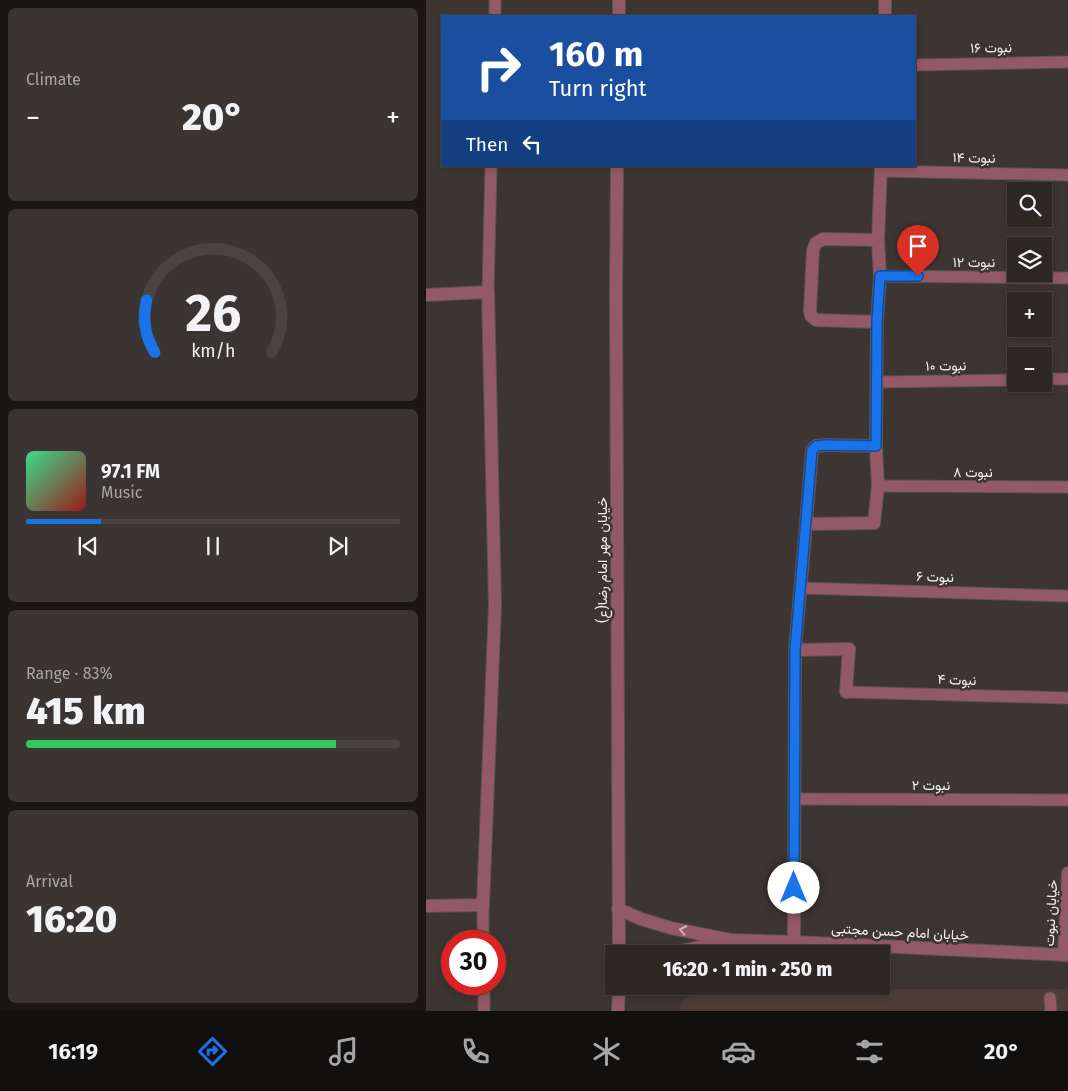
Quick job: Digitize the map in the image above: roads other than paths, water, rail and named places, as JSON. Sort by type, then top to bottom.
[{"type":"street","points":[[619,0],[619,15]]},
{"type":"street","points":[[885,15],[886,0]]},
{"type":"street","name":"خیابان مهر امام رضا(ع)","points":[[617,167],[619,945]]},
{"type":"street","points":[[806,524],[874,523],[878,486],[876,446],[877,322],[880,276],[878,240],[881,168]]},
{"type":"street","points":[[877,322],[816,320],[811,316],[810,311],[813,250],[816,243],[823,239],[878,240]]},
{"type":"street","points":[[426,296],[488,292],[495,605],[483,905],[426,906]]},
{"type":"street","points":[[794,942],[795,650],[812,450],[816,446],[825,445],[876,446]]},
{"type":"street","points":[[795,650],[849,649],[846,692]]},
{"type":"street","name":"خیابان نبوت","points":[[1066,955],[1068,873]]},
{"type":"street","name":"خیابان امام حسن مجتبی","points":[[618,909],[641,919],[671,928],[731,940],[1066,955]]},
{"type":"street","name":"خیابان امام حسن مجتبی","points":[[708,945],[731,940]]},
{"type":"street","points":[[618,1011],[619,995]]},
{"type":"lane","points":[[495,0],[495,15]]},
{"type":"lane","name":"نبوت ۱۶","points":[[916,65],[1068,62]]},
{"type":"lane","points":[[488,292],[491,167]]},
{"type":"lane","name":"نبوت ۱۴","points":[[881,168],[1068,175]]},
{"type":"lane","name":"نبوت ۱۲","points":[[880,276],[1068,278]]},
{"type":"lane","points":[[1052,380],[1068,379]]},
{"type":"lane","name":"نبوت ۱۰","points":[[877,382],[1007,380]]},
{"type":"lane","name":"نبوت ۸","points":[[878,486],[1068,488]]},
{"type":"lane","name":"نبوت ۶","points":[[801,588],[1068,596]]},
{"type":"lane","name":"نبوت ۴","points":[[846,692],[1068,698]]},
{"type":"lane","name":"نبوت ۲","points":[[795,800],[1068,800]]},
{"type":"lane","points":[[483,905],[483,930]]},
{"type":"lane","points":[[484,995],[484,1011]]},
{"type":"lane","points":[[1050,998],[1051,1011]]}]
